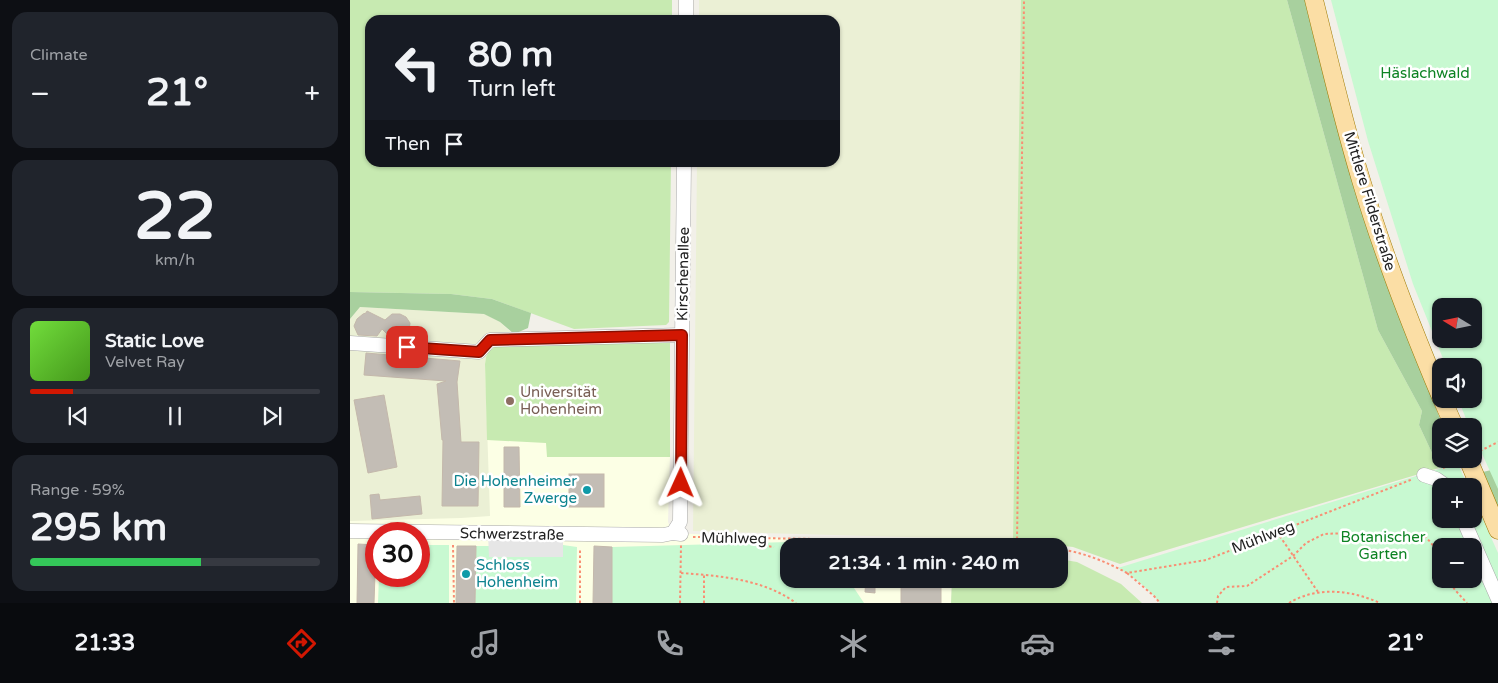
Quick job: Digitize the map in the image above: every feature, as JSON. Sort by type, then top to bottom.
[{"type":"main road","name":"Mittlere Filderstraße","points":[[1314,0],[1360,179],[1397,287],[1432,373]]},
{"type":"main road","points":[[1466,468],[1498,530]]},
{"type":"street","points":[[686,0],[686,15]]},
{"type":"street","name":"Kirschenallee","points":[[677,533],[680,522],[684,167]]},
{"type":"street","points":[[350,343],[479,352],[490,340],[682,335]]},
{"type":"street","points":[[1424,475],[1432,478]]},
{"type":"street","points":[[1467,528],[1498,599]]},
{"type":"street","name":"Schwerzstraße","points":[[350,531],[580,535],[663,535],[677,533]]},
{"type":"path","points":[[1017,538],[1024,0]]},
{"type":"path","points":[[1482,450],[1498,442]]},
{"type":"path","name":"Mühlweg","points":[[1127,573],[1206,560],[1442,468]]},
{"type":"path","points":[[453,532],[454,603]]},
{"type":"path","points":[[1277,532],[1318,592]]},
{"type":"path","points":[[677,533],[681,573],[680,603]]},
{"type":"path","name":"Mühlweg","points":[[677,533],[693,537],[780,538]]},
{"type":"path","points":[[1217,603],[1218,596],[1226,588],[1247,586],[1293,556],[1306,543],[1324,534],[1347,533],[1363,539],[1426,537],[1432,544]]},
{"type":"path","points":[[580,535],[580,603]]},
{"type":"path","points":[[767,538],[767,546],[774,547]]},
{"type":"path","points":[[1068,550],[1127,573],[1160,603]]},
{"type":"path","points":[[681,573],[734,579],[766,587],[796,603]]},
{"type":"path","points":[[704,575],[704,603]]},
{"type":"path","points":[[1454,588],[1467,603]]},
{"type":"path","points":[[1289,603],[1318,592],[1350,594],[1380,603]]},
{"type":"shaded area","points":[[699,0],[1022,0],[1013,538],[942,538],[693,531],[697,167],[840,167],[840,15],[699,15]]},
{"type":"shaded area","name":"Universität Hohenheim","points":[[360,307],[485,314],[500,322],[525,345],[670,341],[668,522],[673,533],[782,538],[780,538],[780,588],[952,588],[951,603],[350,603],[350,319]]},
{"type":"shaded area","points":[[360,307],[485,314],[500,322],[525,345],[489,351],[486,357],[490,516],[350,521],[350,319]]},
{"type":"shaded area","points":[[488,533],[563,535],[563,557],[489,557]]},
{"type":"green space","points":[[350,0],[672,0],[672,15],[365,15],[365,167],[671,167],[669,322],[666,325],[574,329],[492,299],[451,294],[350,292]]},
{"type":"green space","points":[[1021,0],[1287,0],[1378,330],[1422,411],[1419,425],[1432,453],[1432,468],[1439,468],[1120,564],[1068,546],[1068,538],[1013,538]]},
{"type":"green space","points":[[1287,0],[1305,0],[1352,178],[1398,313],[1432,398],[1432,408],[1436,408],[1440,418],[1432,418],[1432,453],[1419,425],[1422,411],[1378,330]]},
{"type":"green space","name":"Häslachwald","points":[[1331,0],[1498,0],[1498,489],[1482,454],[1482,418],[1466,418],[1462,408],[1482,408],[1482,358],[1443,358],[1439,348],[1482,348],[1482,298],[1432,298],[1432,331],[1413,284],[1368,141]]},
{"type":"green space","points":[[350,292],[451,294],[492,299],[531,313],[528,328],[514,334],[500,322],[484,314],[360,307],[350,319]]},
{"type":"green space","points":[[670,341],[670,457],[547,457],[546,443],[487,440],[485,364],[489,351],[495,347]]},
{"type":"green space","name":"Botanischer Garten","points":[[1441,468],[1460,468],[1464,478],[1432,478],[1432,528],[1482,528],[1482,517],[1498,553],[1498,603],[1160,603],[1141,584],[1118,568]]},
{"type":"green space","points":[[1491,470],[1498,480],[1498,507],[1483,472]]},
{"type":"green space","points":[[780,542],[780,588],[854,588],[864,603],[612,603],[612,547]]},
{"type":"green space","points":[[430,545],[449,545],[449,603],[378,603],[379,587],[430,587]]},
{"type":"green space","points":[[563,545],[577,547],[576,603],[475,603],[476,546],[489,546],[489,557],[563,557]]},
{"type":"green space","points":[[1068,560],[1077,562],[1121,584],[1142,603],[951,603],[952,588],[1068,588]]},
{"type":"building","points":[[367,311],[385,320],[392,314],[400,314],[406,317],[410,323],[409,331],[402,338],[390,337],[382,329],[377,336],[358,335],[354,326],[357,319]]},
{"type":"building","points":[[366,353],[460,361],[457,382],[461,442],[479,442],[478,506],[442,506],[443,440],[437,384],[446,381],[364,375]]},
{"type":"building","points":[[384,395],[397,467],[368,473],[354,400]]},
{"type":"building","points":[[504,447],[519,447],[520,507],[504,507]]},
{"type":"building","name":"Die Hohenheimer Zwerge","points":[[569,474],[604,474],[604,507],[569,507]]},
{"type":"building","points":[[379,494],[380,500],[420,496],[422,514],[372,519],[370,495]]},
{"type":"building","points":[[358,544],[365,544],[365,587],[375,587],[374,603],[357,603]]},
{"type":"building","name":"Schloss Hohenheim","points":[[457,546],[476,546],[475,603],[456,603]]},
{"type":"building","name":"Schloss Hohenheim","points":[[594,546],[612,547],[612,603],[593,603]]},
{"type":"building","points":[[865,588],[875,588],[875,593],[865,592]]},
{"type":"building","points":[[901,588],[941,588],[941,603],[901,603]]},
{"type":"place","name":"Universität Hohenheim","points":[[510,401]]},
{"type":"place","name":"Die Hohenheimer Zwerge","points":[[587,490]]},
{"type":"place","name":"Schloss Hohenheim","points":[[466,574]]},
{"type":"route","points":[[407,347],[479,352],[490,340],[682,335],[681,483]]}]
